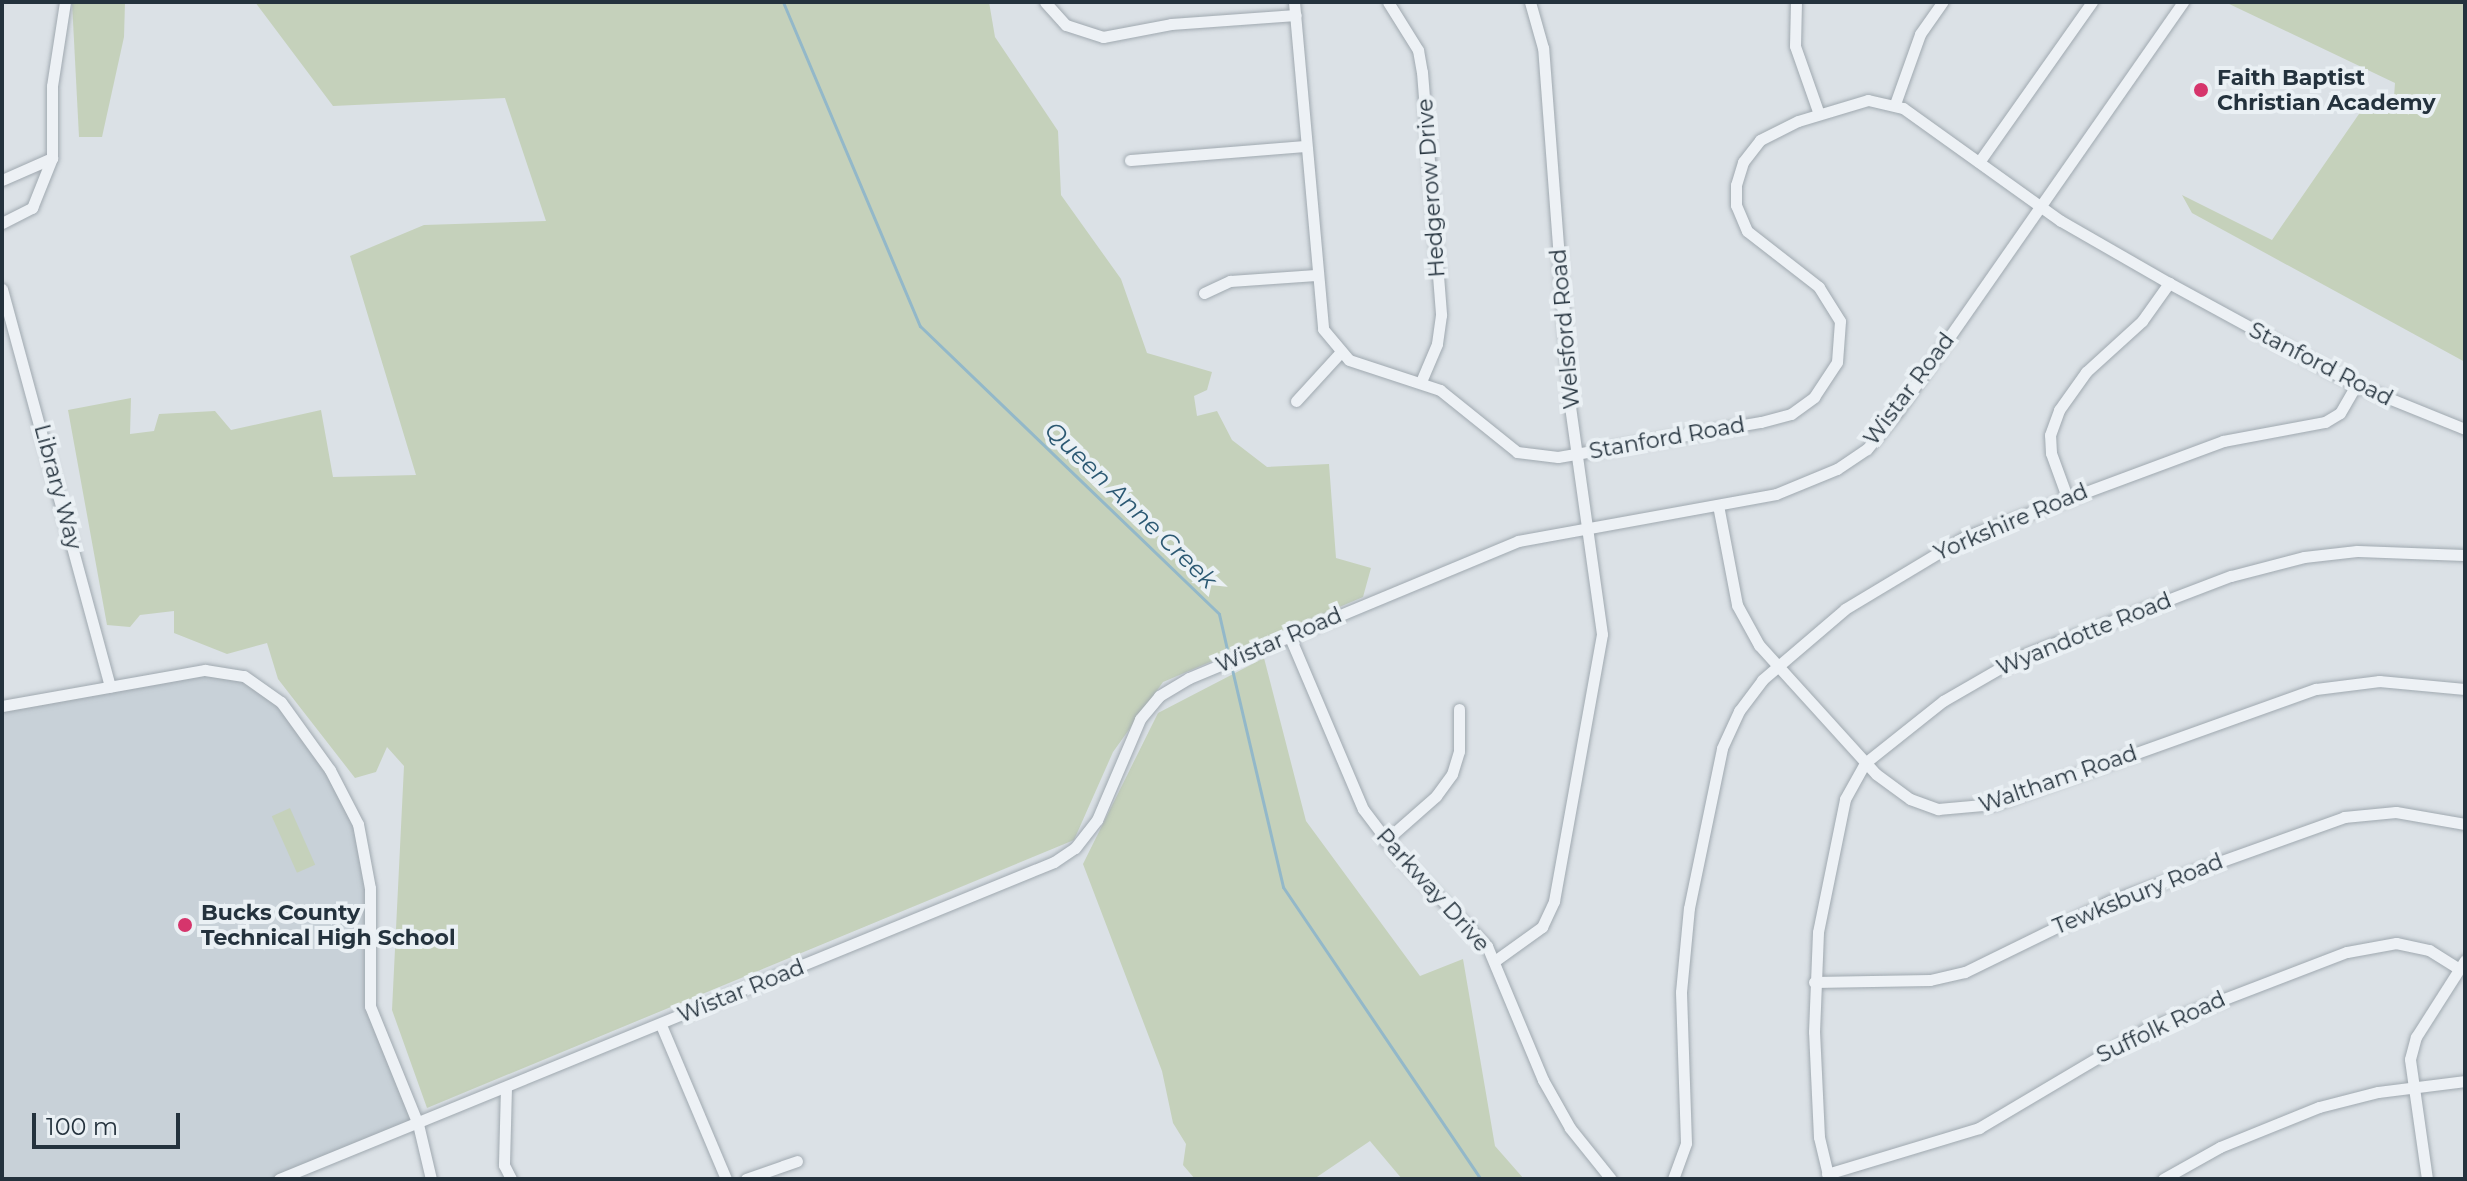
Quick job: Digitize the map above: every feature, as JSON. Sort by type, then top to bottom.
[{"type":"street","points":[[2,223],[32,208],[52,158],[52,86],[65,2]]},
{"type":"street","points":[[1045,2],[1066,25],[1103,37],[1171,24],[1295,8],[1323,329],[1340,353],[1296,401]]},
{"type":"street","name":"Hedgerow Drive","points":[[1388,2],[1418,50],[1422,72],[1441,315],[1440,335],[1422,380]]},
{"type":"street","name":"Welsford Road","points":[[1496,960],[1542,927],[1554,901],[1599,661],[1601,597],[1577,454],[1543,48],[1530,2]]},
{"type":"street","points":[[1796,2],[1795,46],[1819,114]]},
{"type":"street","points":[[1895,104],[1920,34],[1942,2]]},
{"type":"street","points":[[1979,162],[2092,2]]},
{"type":"street","name":"Wistar Road","points":[[279,1179],[661,1025],[1066,855],[1097,820],[1134,730],[1150,707],[1175,686],[1492,550],[1589,527],[1801,487],[1867,449],[2183,2]]},
{"type":"street","name":"Stanford Road","points":[[1340,353],[1371,369],[1422,380],[1517,452],[1549,458],[1784,417],[1805,406],[1822,386],[1840,348],[1835,309],[1819,287],[1752,237],[1736,197],[1738,173],[1755,144],[1819,114],[1868,100],[1895,104],[2041,207],[2169,283],[2356,385],[2465,429]]},
{"type":"street","points":[[1130,160],[1305,146]]},
{"type":"street","points":[[2,180],[52,158]]},
{"type":"street","points":[[1204,293],[1230,281],[1316,275]]},
{"type":"street","points":[[2067,497],[2051,453],[2050,435],[2059,410],[2086,372],[2142,321],[2169,283]]},
{"type":"street","name":"Library Way","points":[[2,289],[110,687]]},
{"type":"street","name":"Yorkshire Road","points":[[1673,1179],[1686,1143],[1683,953],[1715,773],[1739,711],[1776,665],[1845,609],[1939,550],[2067,497],[2223,441],[2325,422],[2340,413],[2356,385]]},
{"type":"street","name":"Waltham Road","points":[[1718,505],[1740,613],[1776,665],[1865,763],[1910,799],[1938,809],[1968,810],[2291,694],[2379,681],[2465,689]]},
{"type":"street","name":"Wyandotte Road","points":[[1828,1176],[1819,1137],[1814,982],[1838,826],[1849,787],[1865,763],[1943,701],[2021,656],[2231,576],[2304,557],[2357,551],[2465,555]]},
{"type":"street","name":"Parkway Drive","points":[[1289,635],[1352,789],[1385,841],[1466,920],[1496,960],[1543,1080],[1570,1128],[1611,1179]]},
{"type":"street","points":[[2,706],[205,670],[244,676],[281,702],[330,770],[358,824],[369,872],[370,1006],[418,1124],[431,1179]]},
{"type":"street","points":[[1385,841],[1436,796],[1452,774],[1459,751],[1459,709]]},
{"type":"street","name":"Tewksbury Road","points":[[1814,982],[1930,980],[1965,972],[2110,901],[2344,817],[2396,812],[2465,824]]},
{"type":"street","name":"Suffolk Road","points":[[1828,1176],[1979,1128],[2146,1029],[2347,952],[2396,943],[2429,950],[2462,964]]},
{"type":"street","points":[[2427,1179],[2412,1087],[2412,1047],[2462,964]]},
{"type":"street","points":[[661,1025],[726,1179]]},
{"type":"street","points":[[2163,1179],[2180,1174],[2296,1115],[2412,1087],[2465,1081]]},
{"type":"street","points":[[506,1087],[504,1165],[511,1179]]},
{"type":"street","points":[[746,1179],[797,1161]]},
{"type":"shaded area","name":"Bucks County Technical High School","points":[[205,670],[265,688],[341,788],[369,872],[367,986],[418,1124],[281,1179],[2,1179],[2,706]]},
{"type":"green space","points":[[72,2],[125,2],[124,37],[102,137],[79,137]]},
{"type":"green space","points":[[255,2],[989,2],[995,37],[1058,131],[1061,195],[1121,279],[1147,353],[1212,372],[1207,390],[1194,396],[1197,416],[1217,411],[1232,440],[1267,467],[1329,464],[1336,558],[1371,568],[1363,597],[1163,682],[1113,752],[1074,840],[427,1108],[392,1010],[404,766],[387,747],[376,772],[355,778],[278,679],[267,643],[227,654],[174,633],[174,611],[140,615],[130,627],[107,625],[68,410],[131,398],[130,434],[154,431],[159,414],[215,411],[231,430],[321,410],[333,477],[416,475],[350,256],[424,225],[546,221],[505,98],[333,106]]},
{"type":"green space","points":[[2225,2],[2465,2],[2465,362],[2192,213],[2182,195],[2272,240],[2370,98],[2393,111],[2395,83]]},
{"type":"green space","points":[[1264,658],[1306,821],[1420,976],[1463,959],[1495,1146],[1524,1179],[1402,1179],[1370,1141],[1314,1179],[1195,1179],[1183,1165],[1186,1144],[1173,1123],[1162,1071],[1083,864],[1158,713]]},
{"type":"green space","points":[[290,808],[315,865],[297,873],[272,816]]},
{"type":"waterway","name":"Queen Anne Creek","points":[[783,2],[920,326],[1219,614],[1229,658]]},
{"type":"waterway","name":"Queen Anne Creek","points":[[1231,665],[1283,887],[1481,1179]]},
{"type":"place","name":"Faith Baptist Christian Academy","points":[[2201,90]]},
{"type":"place","name":"Bucks County Technical High School","points":[[185,925]]}]
